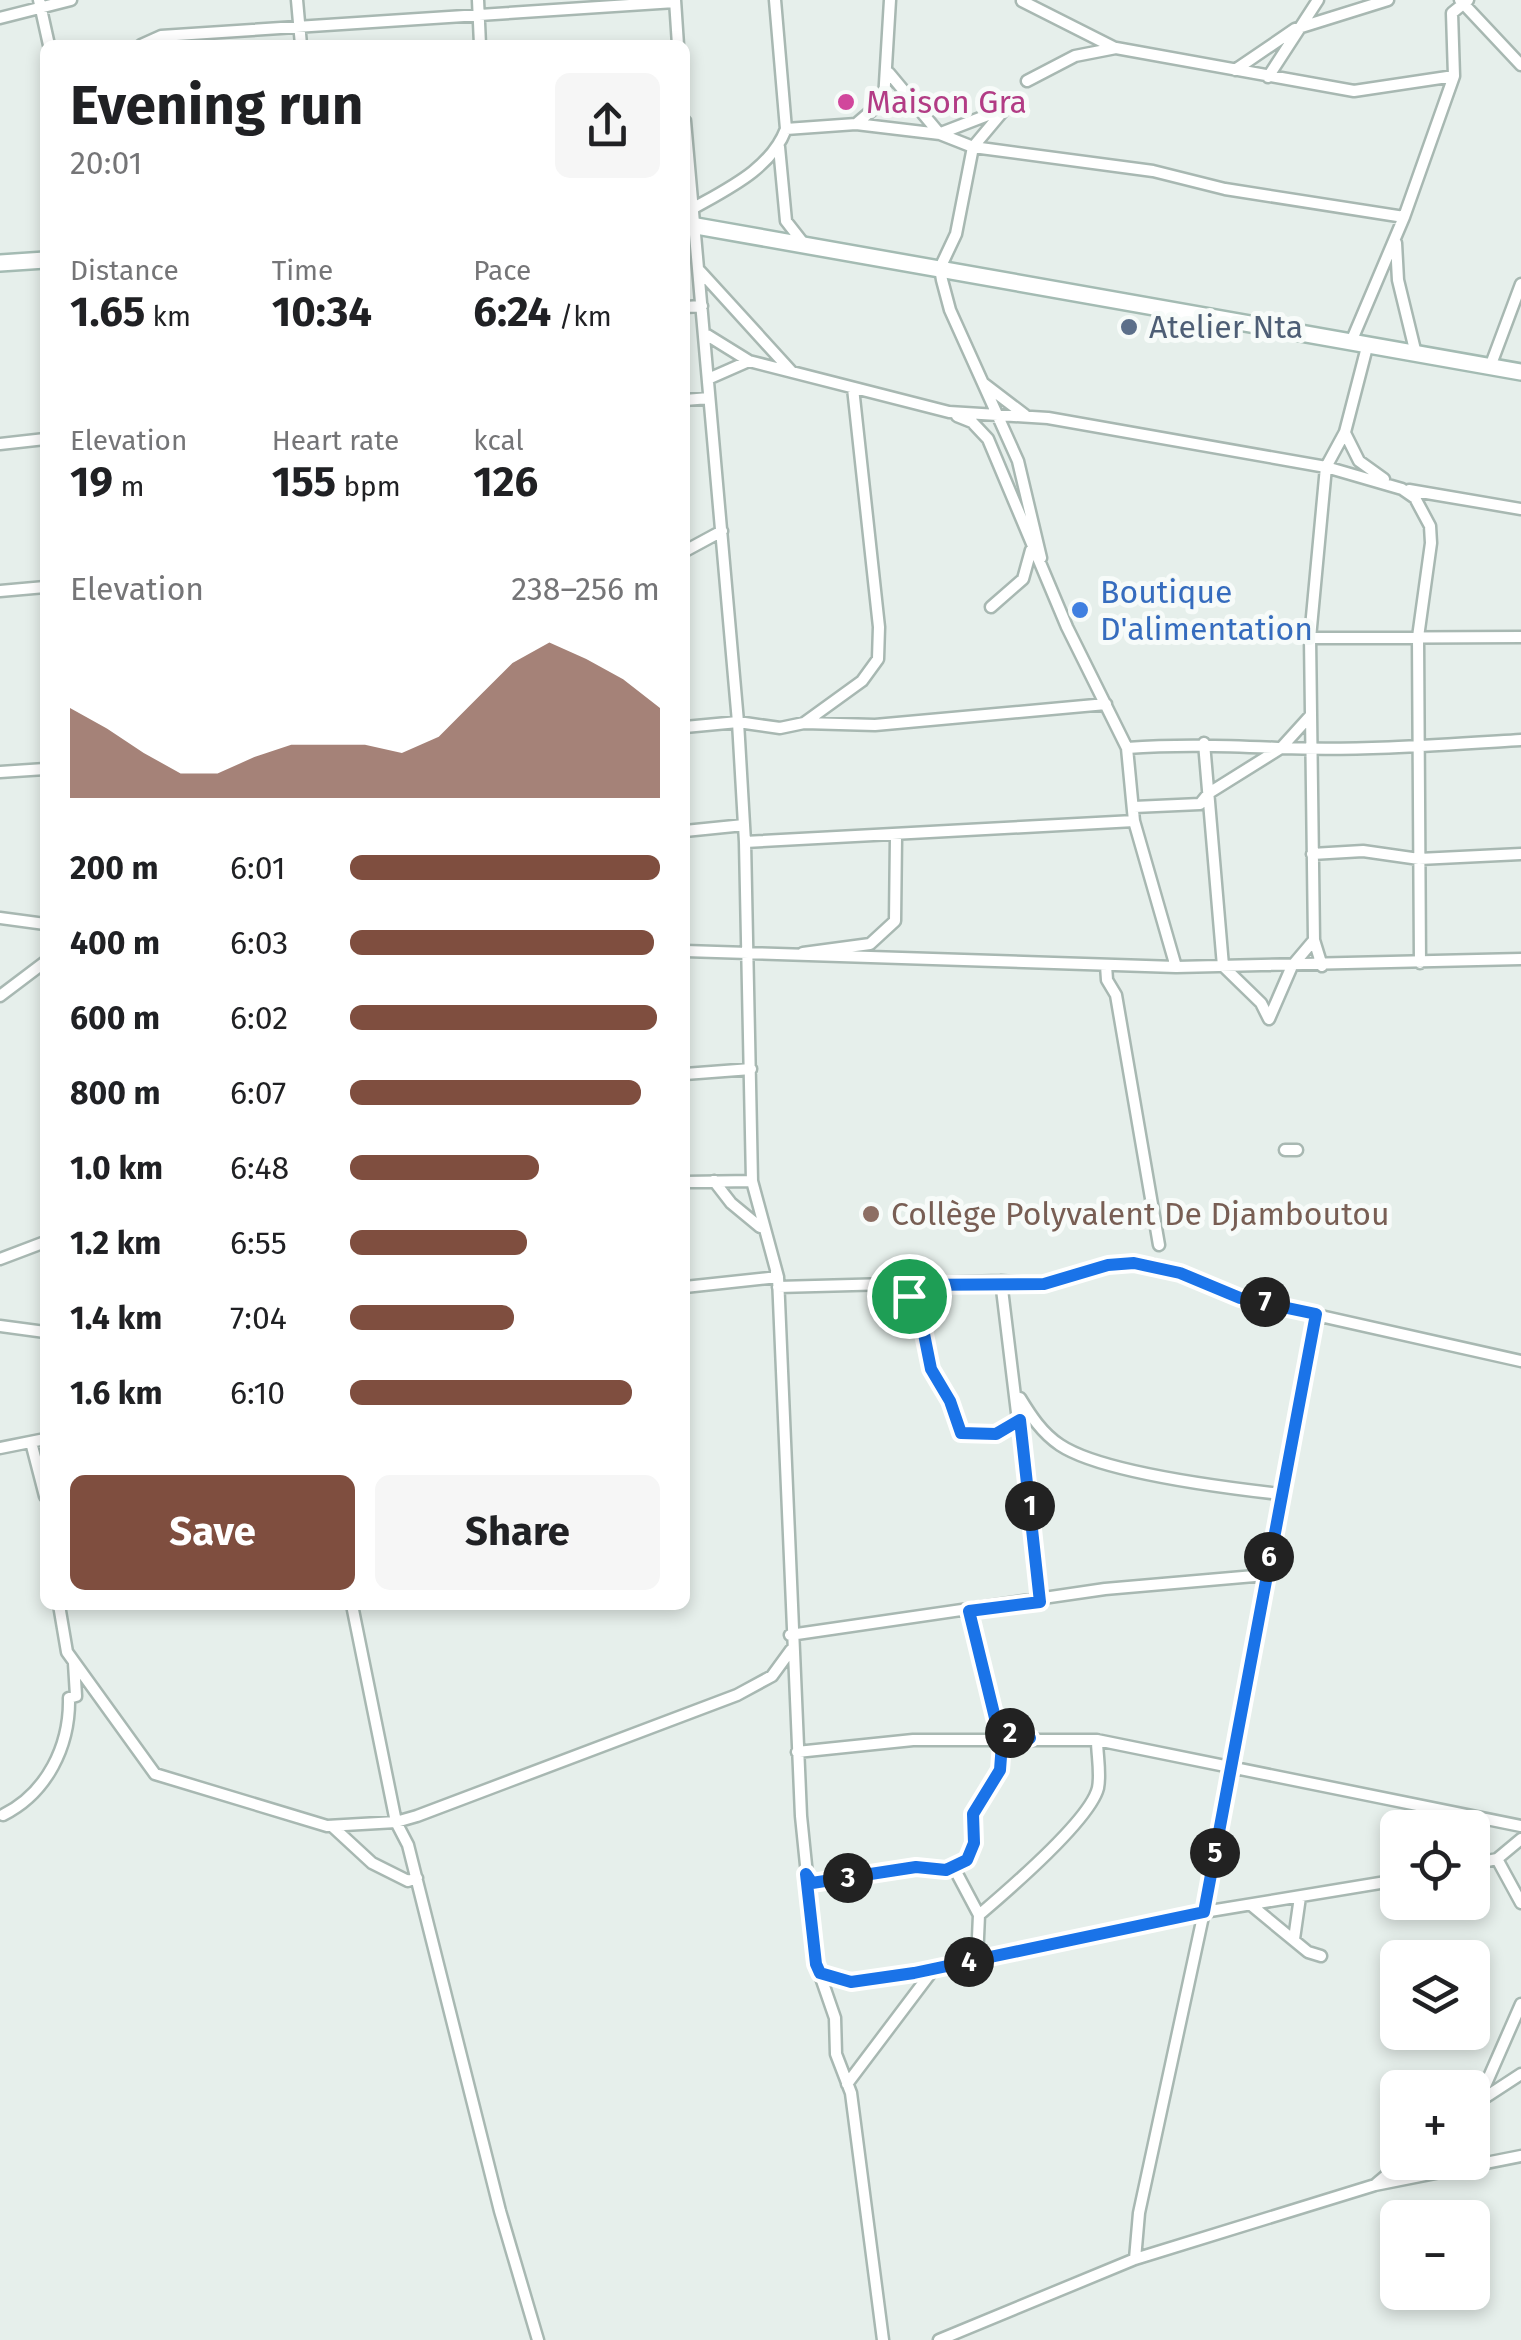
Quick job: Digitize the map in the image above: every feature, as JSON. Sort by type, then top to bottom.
[{"type":"main road","points":[[690,219],[805,244],[1521,372]]},
{"type":"main road","points":[[0,263],[40,260]]},
{"type":"street","points":[[0,18],[71,0]]},
{"type":"street","points":[[297,0],[300,40]]},
{"type":"street","points":[[478,0],[480,40]]},
{"type":"street","points":[[774,0],[786,129],[780,147],[786,221],[805,244]]},
{"type":"street","points":[[856,124],[884,100],[889,73],[890,0]]},
{"type":"street","points":[[1005,0],[1024,1],[1116,48],[1268,77],[1354,91],[1454,76]]},
{"type":"street","points":[[1268,77],[1318,0]]},
{"type":"street","points":[[1234,70],[1296,29],[1388,0]]},
{"type":"street","points":[[152,40],[161,36],[675,1],[678,40]]},
{"type":"street","points":[[1351,342],[1404,216],[1454,76],[1452,14],[1464,1],[1521,66]]},
{"type":"street","points":[[40,6],[48,40]]},
{"type":"street","points":[[1027,80],[1075,56],[1116,48]]},
{"type":"street","points":[[889,73],[940,134]]},
{"type":"street","points":[[940,134],[1006,108],[973,147],[956,234],[940,268],[950,310],[1018,461],[1039,536],[1041,566]]},
{"type":"street","points":[[786,129],[856,124],[940,134],[973,147],[1153,171],[1225,189],[1404,216]]},
{"type":"street","points":[[778,1282],[750,1181],[748,953],[738,722],[707,335],[690,219],[780,147]]},
{"type":"street","points":[[1395,236],[1398,280],[1416,354]]},
{"type":"street","points":[[700,272],[792,372]]},
{"type":"street","points":[[1490,367],[1521,284]]},
{"type":"street","points":[[690,307],[702,306]]},
{"type":"street","points":[[707,335],[749,362],[949,412],[972,422],[988,439],[1041,566],[1126,748],[1134,822],[1176,967]]},
{"type":"street","points":[[1322,966],[1314,940],[1310,638],[1326,467],[1345,432],[1368,346]]},
{"type":"street","points":[[708,378],[749,362]]},
{"type":"street","points":[[981,382],[1026,415]]},
{"type":"street","points":[[804,723],[862,680],[878,659],[879,627],[853,388]]},
{"type":"street","points":[[690,400],[710,398]]},
{"type":"street","points":[[949,412],[1026,415],[1326,467],[1402,489],[1521,509]]},
{"type":"street","points":[[1345,432],[1360,461],[1402,489],[1423,510],[1432,543],[1418,637],[1420,962]]},
{"type":"street","points":[[0,444],[40,440]]},
{"type":"street","points":[[690,548],[722,532]]},
{"type":"street","points":[[990,606],[1023,579],[1030,564],[1030,541]]},
{"type":"street","points":[[0,591],[40,587]]},
{"type":"street","points":[[1310,638],[1521,636]]},
{"type":"street","points":[[690,727],[738,722],[780,728],[804,723],[875,725],[1106,704]]},
{"type":"street","points":[[1134,806],[1200,804],[1208,793],[1281,748],[1310,716]]},
{"type":"street","points":[[1126,748],[1204,742],[1281,748],[1417,747],[1521,740]]},
{"type":"street","points":[[1204,742],[1224,966],[1253,994],[1269,1019],[1292,966],[1314,940]]},
{"type":"street","points":[[0,772],[40,769]]},
{"type":"street","points":[[745,842],[1134,822]]},
{"type":"street","points":[[690,830],[744,825]]},
{"type":"street","points":[[792,956],[870,944],[895,922],[896,837]]},
{"type":"street","points":[[1420,842],[1445,855]]},
{"type":"street","points":[[1312,854],[1363,852],[1419,858],[1521,854]]},
{"type":"street","points":[[0,918],[40,923]]},
{"type":"street","points":[[690,951],[1176,967],[1521,959]]},
{"type":"street","points":[[1106,965],[1107,980],[1116,996],[1159,1245]]},
{"type":"street","points":[[0,996],[40,966]]},
{"type":"street","points":[[690,1074],[750,1069]]},
{"type":"street","points":[[714,1181],[731,1203],[760,1227]]},
{"type":"street","points":[[690,1182],[750,1181]]},
{"type":"street","points":[[750,1181],[778,1282],[790,1635],[806,1874],[820,1973],[835,2018],[836,2054],[847,2084],[883,2340]]},
{"type":"street","points":[[0,1260],[40,1244]]},
{"type":"street","points":[[690,1287],[778,1282],[1044,1284],[1108,1265],[1154,1265],[1240,1298],[1521,1361]]},
{"type":"street","points":[[1000,1281],[1017,1392],[1040,1602]]},
{"type":"street","points":[[906,1285],[923,1329],[931,1369],[950,1401],[961,1433],[996,1434],[1020,1420]]},
{"type":"street","points":[[1135,2259],[1152,2147],[1204,1912],[1316,1314]]},
{"type":"street","points":[[0,1326],[40,1331]]},
{"type":"street","points":[[1017,1392],[1045,1432],[1076,1454],[1206,1485],[1280,1494]]},
{"type":"street","points":[[0,1448],[40,1440]]},
{"type":"street","points":[[31,1442],[40,1477]]},
{"type":"street","points":[[790,1635],[1172,1581],[1266,1575]]},
{"type":"street","points":[[59,1610],[62,1636],[74,1662],[155,1774],[332,1826],[396,1822],[737,1695],[772,1676],[791,1650]]},
{"type":"street","points":[[353,1610],[396,1822],[417,1878],[500,2211],[538,2340]]},
{"type":"street","points":[[969,1611],[996,1722],[1002,1730],[1030,1738]]},
{"type":"street","points":[[3,1814],[29,1802],[40,1790],[70,1731],[69,1698],[76,1696],[74,1662]]},
{"type":"street","points":[[796,1752],[913,1740],[1096,1740],[1166,1751],[1228,1769],[1521,1826]]},
{"type":"street","points":[[979,1915],[1031,1870],[1094,1797],[1096,1740]]},
{"type":"street","points":[[806,1874],[812,1883],[916,1867],[954,1868],[971,1853],[973,1814],[1000,1770],[1002,1743]]},
{"type":"street","points":[[332,1826],[372,1863],[408,1881],[417,1878]]},
{"type":"street","points":[[1490,1860],[1521,1839]]},
{"type":"street","points":[[1497,1858],[1521,1903]]},
{"type":"street","points":[[954,1868],[979,1915],[978,1960]]},
{"type":"street","points":[[820,1973],[851,1982],[933,1970],[1204,1912],[1380,1883]]},
{"type":"street","points":[[1294,1938],[1300,1897]]},
{"type":"street","points":[[1251,1905],[1320,1956]]},
{"type":"street","points":[[847,2084],[933,1970]]},
{"type":"street","points":[[1490,2071],[1521,2004]]},
{"type":"street","points":[[1490,2094],[1521,2074]]},
{"type":"street","points":[[939,2340],[1135,2259],[1375,2185],[1521,2156]]},
{"type":"street","points":[[1375,2185],[1381,2180]]},
{"type":"place","name":"Maison Gra","points":[[846,102]]},
{"type":"place","name":"Atelier Nta","points":[[1129,327]]},
{"type":"place","name":"Boutique D'alimentation","points":[[1080,610]]},
{"type":"place","name":"Collège Polyvalent De Djamboutou","points":[[871,1214]]},
{"type":"route","points":[[1134,1263],[1180,1273],[1240,1298],[1316,1314],[1204,1912],[933,1970],[839,1982],[820,1973],[816,1964],[806,1874],[812,1883],[835,1882],[916,1867],[946,1870],[964,1863],[974,1843],[973,1814],[1000,1770],[1002,1743],[1030,1738],[1002,1730],[996,1722],[969,1611],[1040,1602],[1020,1420],[996,1434],[961,1433],[950,1401],[931,1369],[923,1329],[914,1316],[909,1296],[906,1285],[1000,1281],[1044,1284],[1108,1265],[1134,1263]]}]
